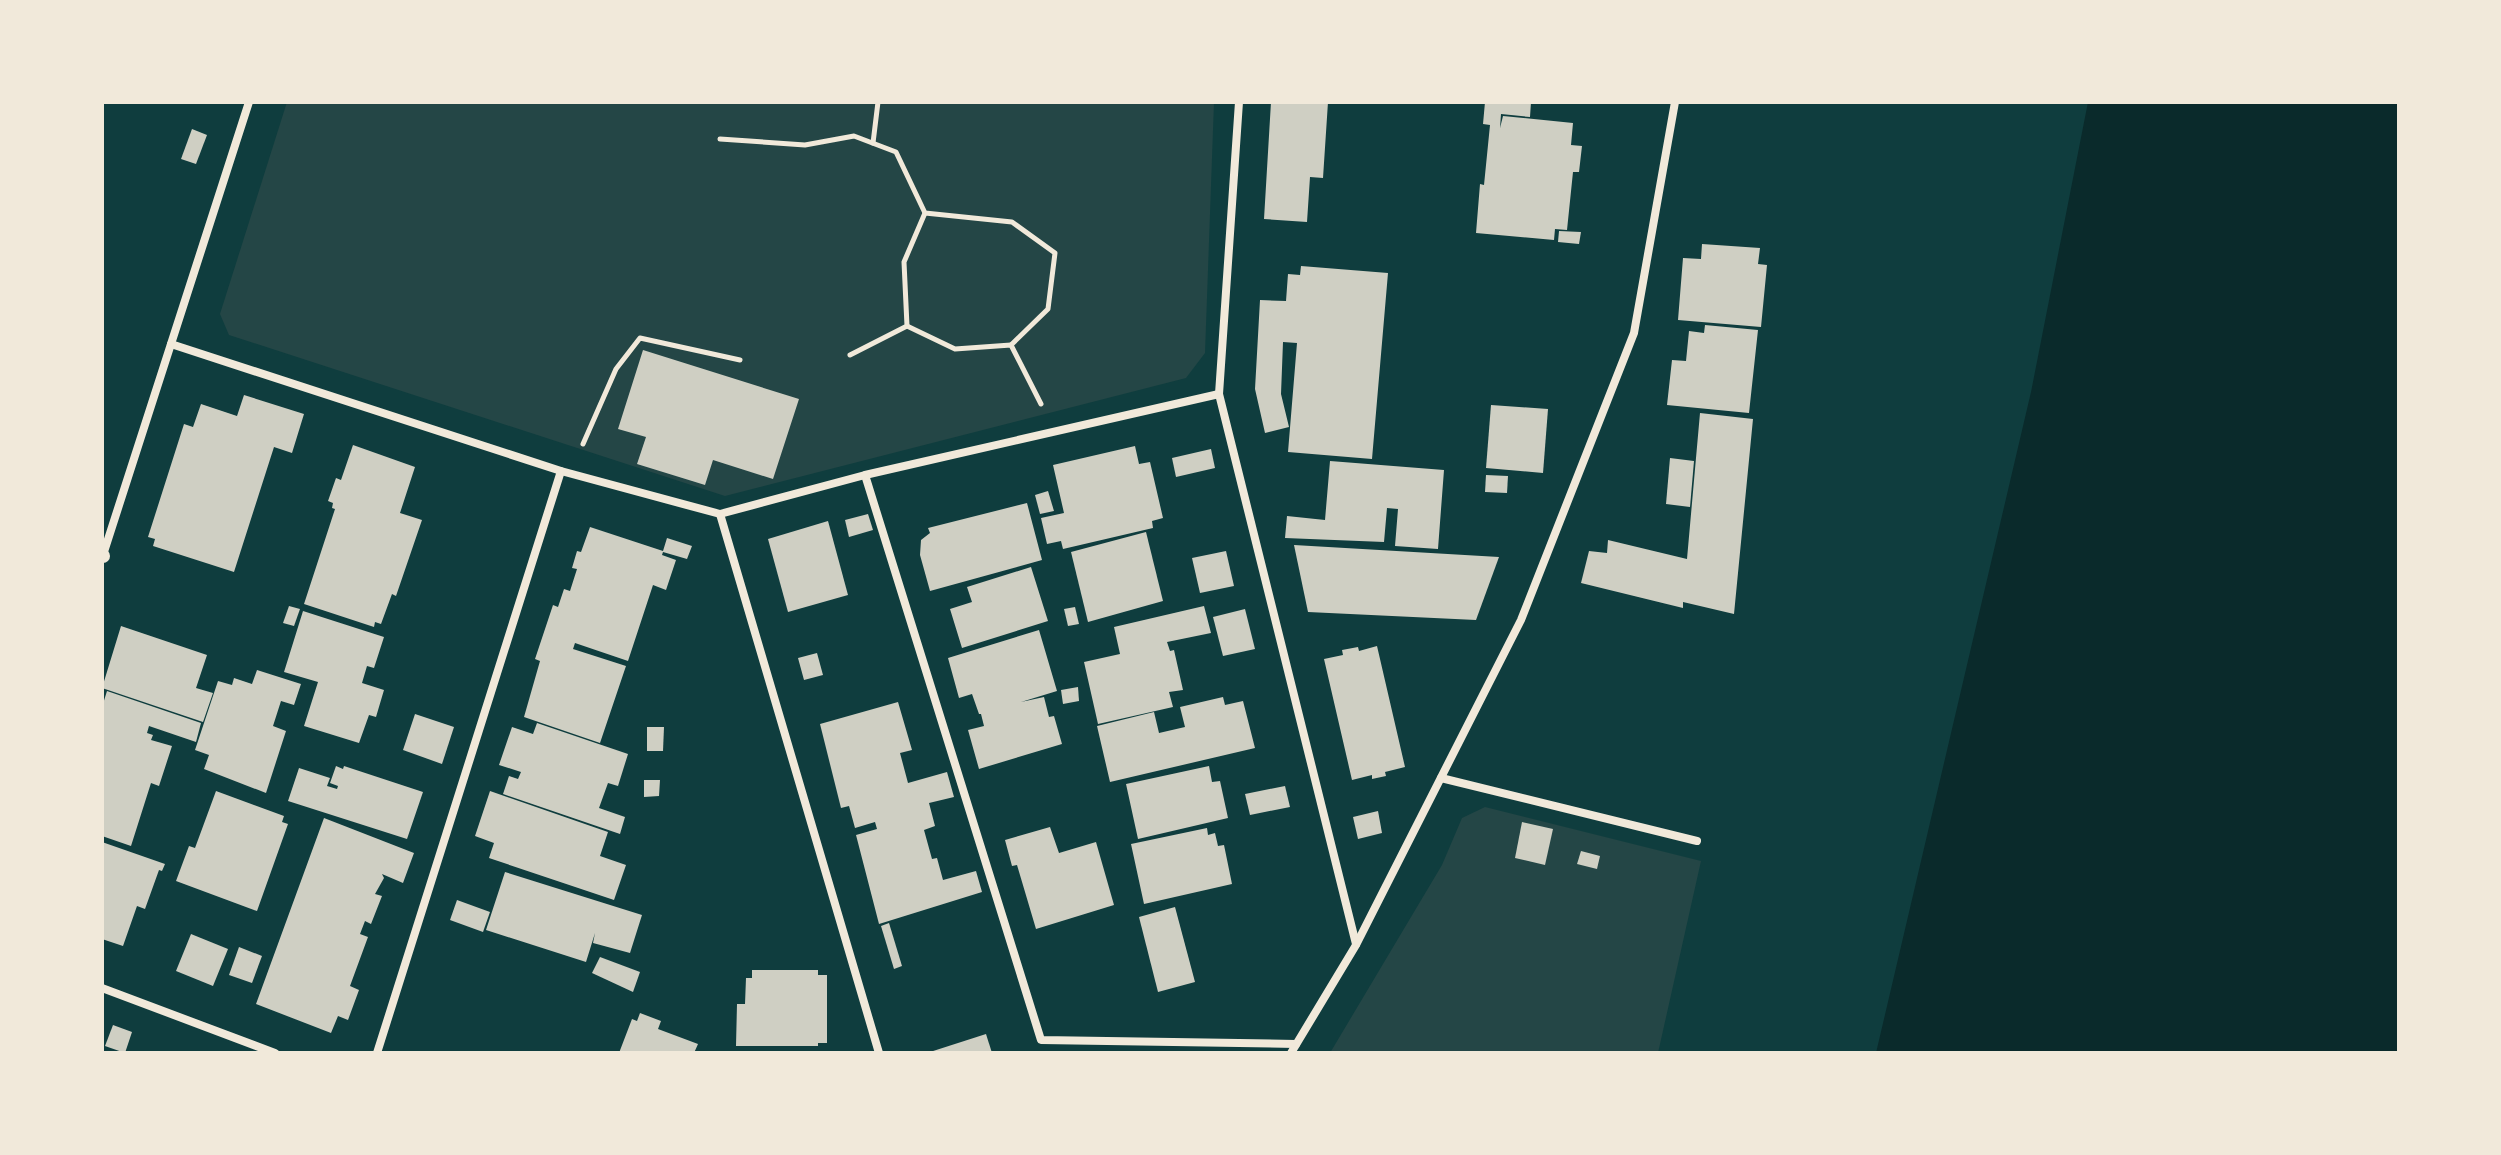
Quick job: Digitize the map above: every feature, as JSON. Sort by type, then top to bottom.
[{"type":"street","points":[[102,557],[249,102]]},
{"type":"street","points":[[1239,102],[1219,394],[1356,945]]},
{"type":"street","points":[[1291,1053],[1356,945],[1521,620],[1634,333],[1675,102]]},
{"type":"street","points":[[171,344],[561,471],[720,514],[865,475],[1219,394]]},
{"type":"street","points":[[377,1053],[561,471]]},
{"type":"street","points":[[865,475],[1041,1040],[1296,1044]]},
{"type":"street","points":[[720,514],[879,1053]]},
{"type":"street","points":[[1441,778],[1697,841]]},
{"type":"street","points":[[102,988],[275,1053]]},
{"type":"path","points":[[873,143],[878,102]]},
{"type":"path","points":[[720,139],[805,145],[854,136],[896,152],[925,213],[904,262],[907,326]]},
{"type":"path","points":[[907,326],[955,349],[1011,345],[1048,309],[1055,253],[1012,222],[925,213]]},
{"type":"path","points":[[850,355],[907,326]]},
{"type":"path","points":[[580,449],[616,369],[640,338],[740,360]]},
{"type":"path","points":[[1011,345],[1046,413]]},
{"type":"shaded area","points":[[287,102],[1214,102],[1205,353],[1186,378],[725,496],[229,335],[220,314]]},
{"type":"shaded area","points":[[2088,102],[2399,102],[2399,1053],[1876,1053],[2031,392]]},
{"type":"shaded area","points":[[1485,807],[1701,861],[1658,1053],[1330,1053],[1442,865],[1462,818]]},
{"type":"building","points":[[1271,102],[1328,102],[1323,178],[1310,177],[1307,222],[1264,219]]},
{"type":"building","points":[[1485,102],[1531,102],[1530,117],[1501,114],[1500,128],[1503,116],[1573,123],[1571,145],[1582,146],[1579,172],[1573,172],[1567,230],[1555,229],[1554,240],[1476,233],[1490,125],[1483,124]]},
{"type":"building","points":[[192,129],[207,135],[196,164],[181,159]]},
{"type":"building","points":[[1559,231],[1581,232],[1579,244],[1558,242]]},
{"type":"building","points":[[1702,244],[1760,248],[1758,264],[1767,265],[1761,327],[1678,320],[1683,258],[1701,259]]},
{"type":"building","points":[[1301,266],[1388,273],[1372,459],[1288,452],[1297,343],[1283,342],[1281,394],[1289,427],[1265,433],[1255,389],[1260,300],[1286,301],[1288,274],[1300,275]]},
{"type":"building","points":[[1705,325],[1758,330],[1749,413],[1667,405],[1672,360],[1686,361],[1689,331],[1704,333]]},
{"type":"building","points":[[643,350],[799,399],[773,479],[713,460],[705,485],[637,464],[646,437],[618,429]]},
{"type":"building","points":[[244,395],[304,414],[292,453],[274,447],[234,572],[153,546],[155,539],[148,537],[184,424],[193,427],[201,404],[237,416]]},
{"type":"building","points":[[1491,405],[1548,409],[1543,473],[1486,468]]},
{"type":"building","points":[[1700,413],[1753,419],[1734,614],[1683,602],[1683,608],[1581,583],[1589,551],[1607,553],[1608,540],[1687,559]]},
{"type":"building","points":[[353,445],[415,467],[400,513],[422,520],[396,596],[392,594],[381,624],[375,622],[374,627],[304,604],[335,509],[332,508],[333,503],[328,501],[336,478],[341,480]]},
{"type":"building","points":[[1135,446],[1139,464],[1150,462],[1163,518],[1152,521],[1153,528],[1063,549],[1061,541],[1047,544],[1041,518],[1064,513],[1053,465]]},
{"type":"building","points":[[1211,449],[1215,468],[1176,477],[1172,458]]},
{"type":"building","points":[[1670,458],[1694,461],[1690,507],[1666,504]]},
{"type":"building","points":[[1330,461],[1444,470],[1438,549],[1395,546],[1398,509],[1387,508],[1384,542],[1285,538],[1287,516],[1325,520]]},
{"type":"building","points":[[1486,475],[1508,476],[1507,493],[1485,492]]},
{"type":"building","points":[[1048,491],[1054,511],[1040,514],[1035,495]]},
{"type":"building","points":[[1027,503],[1042,560],[930,591],[920,555],[921,540],[930,533],[928,528]]},
{"type":"building","points":[[868,514],[873,530],[849,537],[845,520]]},
{"type":"building","points":[[828,521],[848,595],[788,612],[768,539]]},
{"type":"building","points":[[590,527],[663,551],[667,538],[692,546],[687,559],[663,552],[662,555],[676,560],[666,590],[653,585],[628,661],[575,643],[573,649],[626,666],[600,743],[524,717],[540,661],[535,659],[553,605],[558,607],[564,589],[570,591],[577,569],[572,568],[577,551],[581,552]]},
{"type":"building","points":[[1146,532],[1163,601],[1088,622],[1071,552]]},
{"type":"building","points":[[1294,545],[1499,557],[1476,620],[1308,612]]},
{"type":"building","points":[[1226,551],[1234,586],[1200,593],[1192,558]]},
{"type":"building","points":[[1031,567],[1048,621],[962,648],[950,609],[972,602],[967,587]]},
{"type":"building","points":[[289,606],[300,609],[294,626],[283,623]]},
{"type":"building","points":[[1204,606],[1211,633],[1167,642],[1170,651],[1174,650],[1183,690],[1169,692],[1173,707],[1098,724],[1084,662],[1120,654],[1114,627]]},
{"type":"building","points":[[1075,607],[1079,624],[1068,626],[1064,609]]},
{"type":"building","points":[[1245,609],[1255,649],[1223,656],[1213,617]]},
{"type":"building","points":[[303,611],[384,637],[374,668],[367,666],[362,683],[384,690],[376,717],[369,715],[359,743],[304,726],[318,682],[284,672]]},
{"type":"building","points":[[121,626],[207,655],[196,688],[213,693],[203,722],[102,688]]},
{"type":"building","points":[[1039,630],[1057,691],[1021,702],[1044,697],[1049,717],[1054,716],[1062,744],[979,769],[968,730],[984,726],[981,714],[972,694],[959,698],[948,658]]},
{"type":"building","points":[[1377,646],[1405,767],[1385,772],[1386,776],[1372,779],[1372,775],[1352,780],[1324,659],[1343,655],[1342,650],[1358,647],[1359,651]]},
{"type":"building","points":[[817,653],[823,675],[804,680],[798,658]]},
{"type":"building","points":[[257,670],[301,684],[294,705],[281,701],[273,726],[286,731],[266,793],[204,769],[209,755],[195,750],[218,681],[232,685],[234,678],[252,684]]},
{"type":"building","points":[[1078,687],[1079,701],[1063,704],[1061,690]]},
{"type":"building","points":[[107,691],[201,723],[196,742],[149,726],[147,733],[153,735],[151,740],[172,746],[159,786],[151,783],[131,846],[102,836],[102,707]]},
{"type":"building","points":[[1223,697],[1225,705],[1243,701],[1255,748],[1110,782],[1097,726],[1154,712],[1159,733],[1185,727],[1180,707]]},
{"type":"building","points":[[898,702],[912,750],[900,753],[908,783],[947,772],[954,797],[929,803],[935,826],[924,830],[932,859],[937,858],[943,880],[976,871],[982,892],[879,924],[856,835],[877,829],[875,822],[855,828],[849,806],[841,808],[820,724]]},
{"type":"building","points":[[415,714],[454,727],[442,764],[403,750]]},
{"type":"building","points":[[537,723],[628,754],[618,786],[608,783],[599,808],[625,817],[620,834],[503,794],[509,776],[518,779],[521,772],[499,765],[512,727],[533,734]]},
{"type":"building","points":[[647,727],[664,727],[663,751],[647,751]]},
{"type":"building","points":[[336,766],[423,792],[407,839],[288,801],[299,768],[330,778],[327,786],[337,789],[338,786],[330,783]]},
{"type":"building","points":[[1209,766],[1212,782],[1220,781],[1228,818],[1138,839],[1126,784]]},
{"type":"building","points":[[644,780],[660,780],[659,796],[644,797]]},
{"type":"building","points":[[1285,786],[1290,807],[1250,815],[1245,794]]},
{"type":"building","points":[[216,791],[284,816],[282,822],[288,824],[257,911],[176,881],[189,846],[195,848]]},
{"type":"building","points":[[490,791],[608,832],[600,856],[626,865],[614,900],[489,858],[494,843],[475,836]]},
{"type":"building","points":[[1378,811],[1382,833],[1358,839],[1353,817]]},
{"type":"building","points":[[324,818],[414,853],[403,883],[382,874],[384,878],[375,894],[382,896],[371,924],[365,921],[360,934],[368,937],[350,986],[359,990],[348,1020],[338,1016],[331,1033],[256,1004]]},
{"type":"building","points":[[1522,822],[1553,829],[1545,865],[1515,858]]},
{"type":"building","points":[[1050,827],[1059,853],[1096,842],[1114,905],[1036,929],[1017,865],[1012,866],[1005,840]]},
{"type":"building","points":[[1207,828],[1208,835],[1215,833],[1218,846],[1224,845],[1232,884],[1144,904],[1131,844]]},
{"type":"building","points":[[102,842],[165,864],[162,871],[159,870],[145,909],[137,906],[123,946],[102,939]]},
{"type":"building","points":[[1581,851],[1600,856],[1597,869],[1577,864]]},
{"type":"building","points":[[505,872],[642,915],[630,953],[593,943],[595,933],[586,962],[486,930]]},
{"type":"building","points":[[457,900],[490,912],[483,932],[450,920]]},
{"type":"building","points":[[1175,907],[1195,982],[1158,992],[1139,917]]},
{"type":"building","points":[[889,923],[902,966],[894,969],[881,926]]},
{"type":"building","points":[[191,934],[228,949],[213,986],[176,971]]},
{"type":"building","points":[[239,947],[262,956],[252,983],[229,975]]},
{"type":"building","points":[[600,957],[640,972],[633,992],[592,973]]},
{"type":"building","points":[[752,970],[818,970],[818,975],[827,975],[827,1043],[818,1043],[818,1046],[736,1046],[737,1004],[745,1004],[746,978],[752,978]]},
{"type":"building","points":[[640,1013],[661,1021],[658,1029],[698,1044],[694,1053],[619,1053],[632,1019],[637,1021]]},
{"type":"building","points":[[113,1025],[132,1032],[125,1053],[105,1046]]},
{"type":"building","points":[[986,1034],[992,1053],[930,1053],[930,1052]]}]
